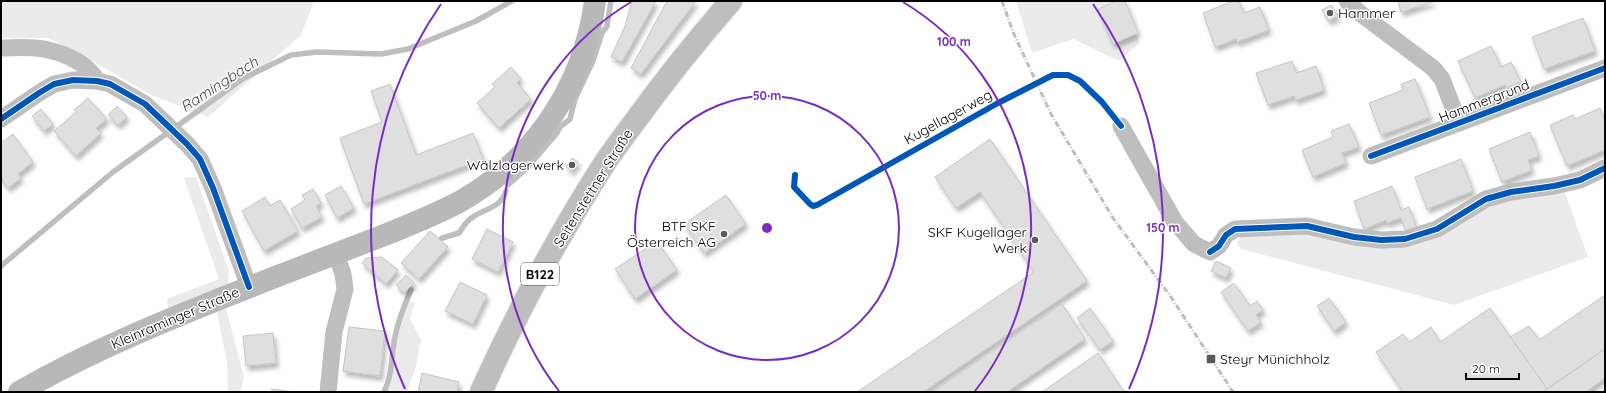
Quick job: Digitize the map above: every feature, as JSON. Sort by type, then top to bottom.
[{"type":"main road","name":"Seitenstettner Straße","points":[[481,392],[510,330],[549,258],[606,161],[655,93],[702,34],[731,1]]},
{"type":"main road","name":"Kleinraminger Straße","points":[[19,392],[93,354],[249,287],[442,211],[483,187],[513,162],[541,132],[560,104],[581,60],[595,6]]},
{"type":"street","name":"Hammergrund","points":[[1347,1],[1361,14],[1433,68],[1442,79],[1459,123]]},
{"type":"street","points":[[1,48],[48,49],[86,66],[94,73],[97,81]]},
{"type":"street","name":"Hammergrund","points":[[1371,156],[1605,68]]},
{"type":"street","points":[[1,119],[54,84],[73,80],[97,81],[120,89],[144,104],[187,144],[200,159],[211,183],[249,287]]},
{"type":"street","points":[[1121,126],[1175,222],[1194,244],[1210,252],[1219,246],[1226,235],[1235,229],[1307,226],[1374,240],[1405,239],[1438,229],[1486,199],[1511,192],[1554,186],[1580,180],[1605,168]]},
{"type":"street","points":[[328,392],[334,332],[345,289],[343,274],[336,254]]},
{"type":"shaded area","points":[[1,1],[314,1],[301,35],[208,117],[151,95],[82,55],[48,38],[1,38]]},
{"type":"shaded area","points":[[1016,1],[1121,1],[1140,43],[1119,61],[1073,39],[1032,53]]},
{"type":"shaded area","points":[[196,177],[229,271],[228,285],[168,309],[167,299],[219,279],[184,178]]},
{"type":"shaded area","points":[[1564,190],[1588,257],[1454,305],[1241,249],[1237,243],[1240,237],[1299,231],[1377,246],[1491,204]]},
{"type":"shaded area","points":[[403,300],[415,303],[410,319],[421,340],[416,367],[407,392],[383,392],[389,374],[395,331]]},
{"type":"shaded area","points":[[226,308],[244,377],[241,392],[228,392],[227,363],[217,312]]},
{"type":"building","points":[[632,1],[656,1],[622,62],[611,57],[625,26]]},
{"type":"building","points":[[667,1],[696,1],[641,74],[631,68]]},
{"type":"building","points":[[1116,1],[1125,1],[1138,33],[1113,44],[1098,9]]},
{"type":"building","points":[[1233,1],[1239,1],[1244,13],[1260,7],[1269,30],[1237,42],[1236,39],[1215,47],[1203,13]]},
{"type":"building","points":[[1398,1],[1432,1],[1433,2],[1401,12]]},
{"type":"building","name":"Hammer","points":[[1331,5],[1338,16],[1329,21],[1322,10]]},
{"type":"building","points":[[1583,18],[1595,51],[1544,69],[1532,37]]},
{"type":"building","points":[[1491,46],[1501,67],[1511,62],[1521,82],[1506,88],[1505,85],[1475,98],[1458,61]]},
{"type":"building","points":[[1292,61],[1296,73],[1316,66],[1324,90],[1296,100],[1294,96],[1268,105],[1256,73]]},
{"type":"building","points":[[511,67],[521,79],[517,83],[531,99],[499,128],[477,103],[495,87],[492,84]]},
{"type":"building","points":[[1415,79],[1430,117],[1381,135],[1369,103],[1403,90],[1401,84]]},
{"type":"building","points":[[390,84],[416,155],[473,133],[483,159],[364,204],[340,138],[382,122],[371,91]]},
{"type":"building","points":[[88,98],[107,119],[96,128],[101,133],[76,156],[54,131],[76,112],[74,110]]},
{"type":"building","points":[[117,106],[127,117],[118,125],[108,115]]},
{"type":"building","points":[[1600,108],[1605,120],[1605,150],[1567,166],[1550,125],[1573,115],[1575,119]]},
{"type":"building","points":[[41,109],[53,124],[44,131],[32,116]]},
{"type":"building","points":[[1349,124],[1359,147],[1342,153],[1346,163],[1313,177],[1302,150],[1333,137],[1331,131]]},
{"type":"building","points":[[1530,132],[1539,156],[1528,160],[1532,170],[1502,182],[1489,149]]},
{"type":"building","points":[[13,134],[33,162],[18,174],[21,178],[8,188],[1,179],[1,143]]},
{"type":"building","name":"SKF Kugellager Werk","points":[[990,139],[1087,281],[923,392],[857,392],[1034,272],[980,192],[956,208],[935,177]]},
{"type":"building","name":"Wälzlagerwerk","points":[[572,158],[578,162],[572,171],[566,167]]},
{"type":"building","points":[[1461,159],[1473,191],[1427,209],[1415,177]]},
{"type":"building","points":[[341,186],[354,208],[337,218],[325,195]]},
{"type":"building","points":[[1392,186],[1401,210],[1409,207],[1417,228],[1406,232],[1401,218],[1387,223],[1386,220],[1364,229],[1354,201]]},
{"type":"building","points":[[313,189],[321,203],[316,206],[322,217],[302,228],[291,209],[305,200],[302,195]]},
{"type":"building","points":[[726,195],[746,224],[704,253],[684,224]]},
{"type":"building","points":[[265,197],[270,206],[280,200],[298,231],[264,251],[242,211]]},
{"type":"building","points":[[487,229],[513,242],[498,272],[472,259]]},
{"type":"building","points":[[430,231],[448,247],[419,279],[401,263]]},
{"type":"building","points":[[657,241],[677,270],[635,299],[615,269]]},
{"type":"building","points":[[382,257],[398,270],[386,284],[362,263],[366,258]]},
{"type":"building","points":[[1216,261],[1231,268],[1226,278],[1211,271]]},
{"type":"building","points":[[406,275],[414,283],[404,293],[396,285]]},
{"type":"building","points":[[460,282],[487,295],[473,324],[445,311]]},
{"type":"building","points":[[1234,283],[1250,306],[1257,301],[1263,310],[1256,315],[1261,322],[1248,331],[1221,292]]},
{"type":"building","points":[[1605,295],[1605,349],[1547,389],[1510,337],[1529,326],[1539,340]]},
{"type":"building","points":[[1329,298],[1346,322],[1334,331],[1317,306]]},
{"type":"building","points":[[1062,304],[1085,339],[1007,392],[932,392]]},
{"type":"building","points":[[1090,308],[1113,341],[1100,350],[1077,318]]},
{"type":"building","points":[[1490,308],[1547,389],[1543,392],[1403,392],[1376,352],[1403,334],[1409,342],[1431,327],[1440,342]]},
{"type":"building","points":[[349,327],[385,331],[380,376],[343,371]]},
{"type":"building","points":[[273,333],[276,363],[246,366],[243,336]]},
{"type":"building","points":[[1605,349],[1605,378],[1586,392],[1543,392]]},
{"type":"building","points":[[1098,353],[1124,392],[1042,392]]},
{"type":"building","points":[[422,373],[459,382],[457,392],[418,392]]},
{"type":"building","points":[[272,389],[294,392],[271,392]]},
{"type":"waterway","name":"Ramingbach","points":[[1,266],[113,172],[244,78],[291,55],[317,52],[381,54],[408,49],[476,21],[512,1]]},
{"type":"waterway","points":[[508,185],[527,168],[557,133],[560,127],[570,119],[575,99],[593,61],[602,33],[607,26],[611,1]]},
{"type":"waterway","points":[[442,238],[459,233],[465,224],[474,216],[500,202],[506,191]]},
{"type":"waterway","points":[[384,392],[390,374],[397,329],[411,290]]},
{"type":"railway","points":[[1002,1],[1013,32],[1051,114],[1113,218],[1171,297],[1233,392]]},
{"type":"cycle path","points":[[1371,156],[1605,68]]},
{"type":"cycle path","name":"Kugellagerweg","points":[[795,175],[794,187],[810,204],[813,206],[817,205],[998,103],[1053,75],[1068,75],[1080,81],[1102,102],[1121,126]]},
{"type":"cycle path","points":[[1,119],[54,84],[73,80],[97,81],[110,84],[145,104],[187,144],[200,159],[213,188],[249,287]]},
{"type":"cycle path","points":[[1210,252],[1219,246],[1226,235],[1235,229],[1307,226],[1354,237],[1381,240],[1405,239],[1437,229],[1486,199],[1511,192],[1554,186],[1580,180],[1605,168]]},
{"type":"place","name":"Hammer","points":[[1330,13]]},
{"type":"place","name":"Wälzlagerwerk","points":[[572,165]]},
{"type":"place","name":"BTF SKF Österreich AG","points":[[724,234]]},
{"type":"place","name":"SKF Kugellager Werk","points":[[1035,240]]},
{"type":"place","name":"Steyr Münichholz","points":[[1211,359]]}]
